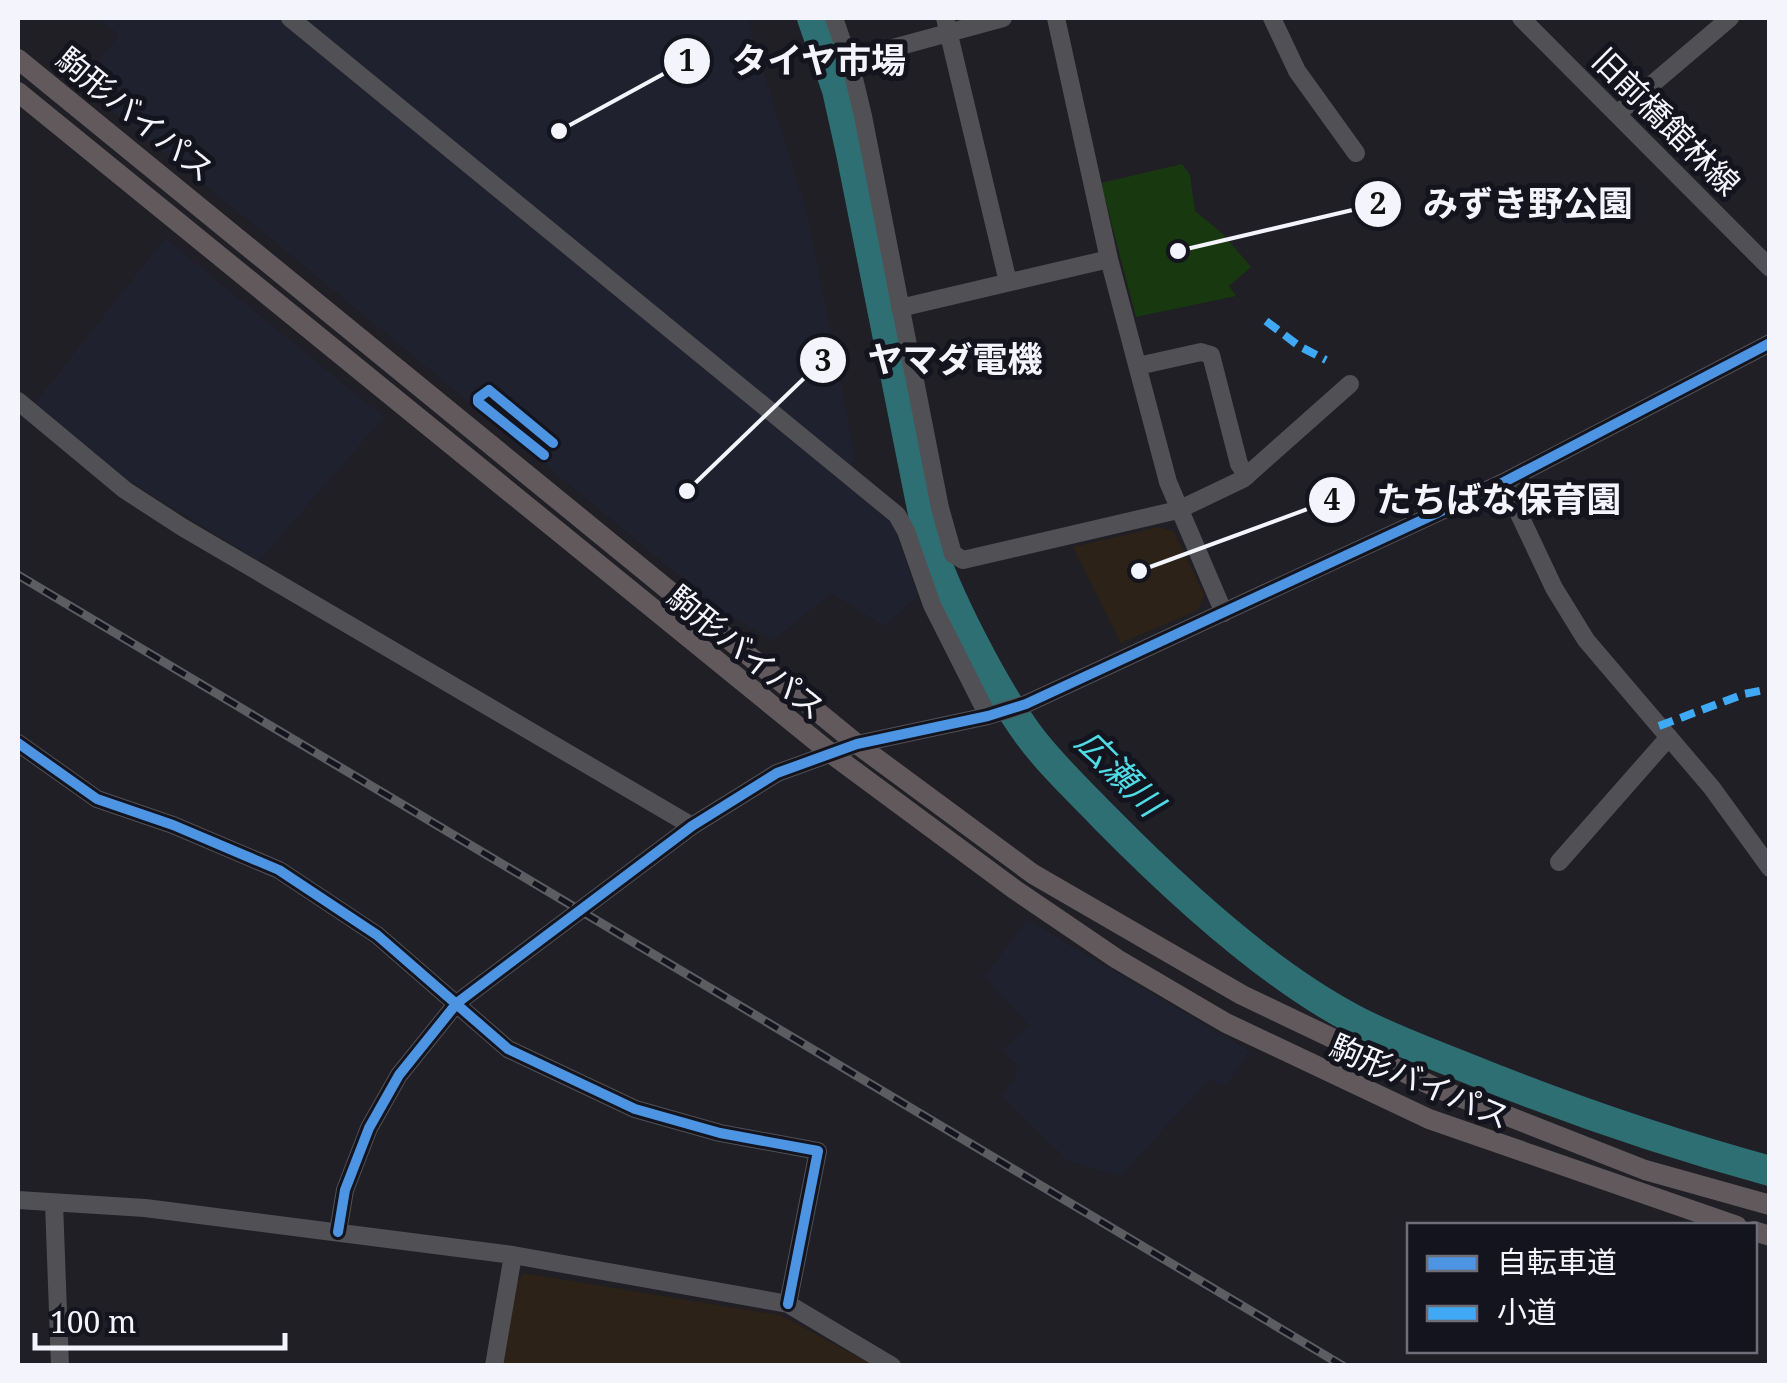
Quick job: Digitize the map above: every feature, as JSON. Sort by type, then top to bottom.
[{"type":"main road","name":"駒形バイパス","points":[[18,59],[856,744],[1033,874],[1242,995],[1439,1089],[1645,1170],[1770,1204]]},
{"type":"main road","name":"駒形バイパス","points":[[18,92],[833,755],[1014,889],[1118,958],[1226,1023],[1429,1119],[1729,1223]]},
{"type":"main road","points":[[304,292],[328,326],[360,352]]},
{"type":"street","points":[[290,18],[896,514],[906,531],[932,605],[993,714]]},
{"type":"street","points":[[834,18],[863,116],[940,508],[957,559],[1178,510],[1247,476],[1350,384]]},
{"type":"street","points":[[849,60],[946,24],[1004,18]]},
{"type":"street","points":[[1056,18],[1109,259],[1152,425],[1178,510],[1224,613]]},
{"type":"street","points":[[1272,18],[1297,72],[1356,153]]},
{"type":"street","name":"旧前橋館林線","points":[[1521,18],[1770,268]]},
{"type":"street","points":[[1616,114],[1730,18]]},
{"type":"street","points":[[946,24],[1008,282]]},
{"type":"street","points":[[900,308],[1109,259]]},
{"type":"street","points":[[338,1232],[345,1190],[369,1128],[399,1075],[457,1003],[692,826],[777,773],[856,744],[1026,704],[1504,482],[1770,343]]},
{"type":"street","points":[[1138,366],[1202,352],[1211,355],[1239,464],[1247,476]]},
{"type":"street","points":[[18,401],[125,490],[182,526],[692,826]]},
{"type":"street","points":[[1504,482],[1554,588],[1586,640],[1712,788],[1770,868]]},
{"type":"street","points":[[1559,862],[1669,737]]},
{"type":"street","points":[[18,743],[97,799],[173,825],[279,870],[378,935],[508,1049],[635,1109],[720,1132],[818,1150],[788,1304]]},
{"type":"street","points":[[18,1200],[145,1208],[513,1255],[788,1304],[892,1366]]},
{"type":"street","points":[[54,1203],[60,1366]]},
{"type":"street","points":[[494,1366],[513,1255]]},
{"type":"shaded area","points":[[97,18],[747,18],[808,217],[855,458],[841,480],[893,523],[918,596],[884,626],[831,593],[774,640],[727,615],[79,85],[119,35]]},
{"type":"shaded area","points":[[165,238],[384,417],[259,561],[126,479],[34,404]]},
{"type":"shaded area","points":[[1159,527],[1174,532],[1204,595],[1198,610],[1121,643],[1073,547]]},
{"type":"shaded area","points":[[1028,920],[1249,1051],[1226,1086],[1209,1080],[1120,1176],[1067,1160],[1002,1096],[1020,1069],[1002,1050],[1029,1026],[984,976]]},
{"type":"shaded area","points":[[523,1273],[780,1315],[873,1365],[501,1366],[514,1285]]},
{"type":"green space","points":[[1182,164],[1190,175],[1195,211],[1223,234],[1251,267],[1229,286],[1236,296],[1136,317],[1101,183]]},
{"type":"waterway","name":"広瀬川","points":[[812,18],[837,90],[928,539],[972,640],[1014,714],[1037,745],[1131,844],[1221,927],[1286,977],[1351,1018],[1406,1044],[1576,1110],[1770,1171]]},
{"type":"railway","points":[[18,575],[1343,1366]]},
{"type":"marked path","points":[[1266,321],[1326,360]]},
{"type":"marked path","points":[[1659,726],[1744,694],[1770,689]]},
{"type":"cycle path","points":[[338,1232],[345,1190],[369,1128],[399,1075],[457,1003],[692,826],[777,773],[857,744],[1026,704],[1504,482],[1770,343]]},
{"type":"cycle path","points":[[544,455],[478,402],[478,398],[489,390],[553,443]]},
{"type":"cycle path","points":[[18,743],[97,799],[173,825],[279,870],[377,935],[508,1049],[635,1109],[720,1133],[818,1151],[788,1304]]},
{"type":"place","name":"タイヤ市場","points":[[559,131]]},
{"type":"place","name":"みずき野公園","points":[[1178,251]]},
{"type":"place","name":"ヤマダ電機","points":[[687,491]]},
{"type":"place","name":"たちばな保育園","points":[[1139,571]]}]
